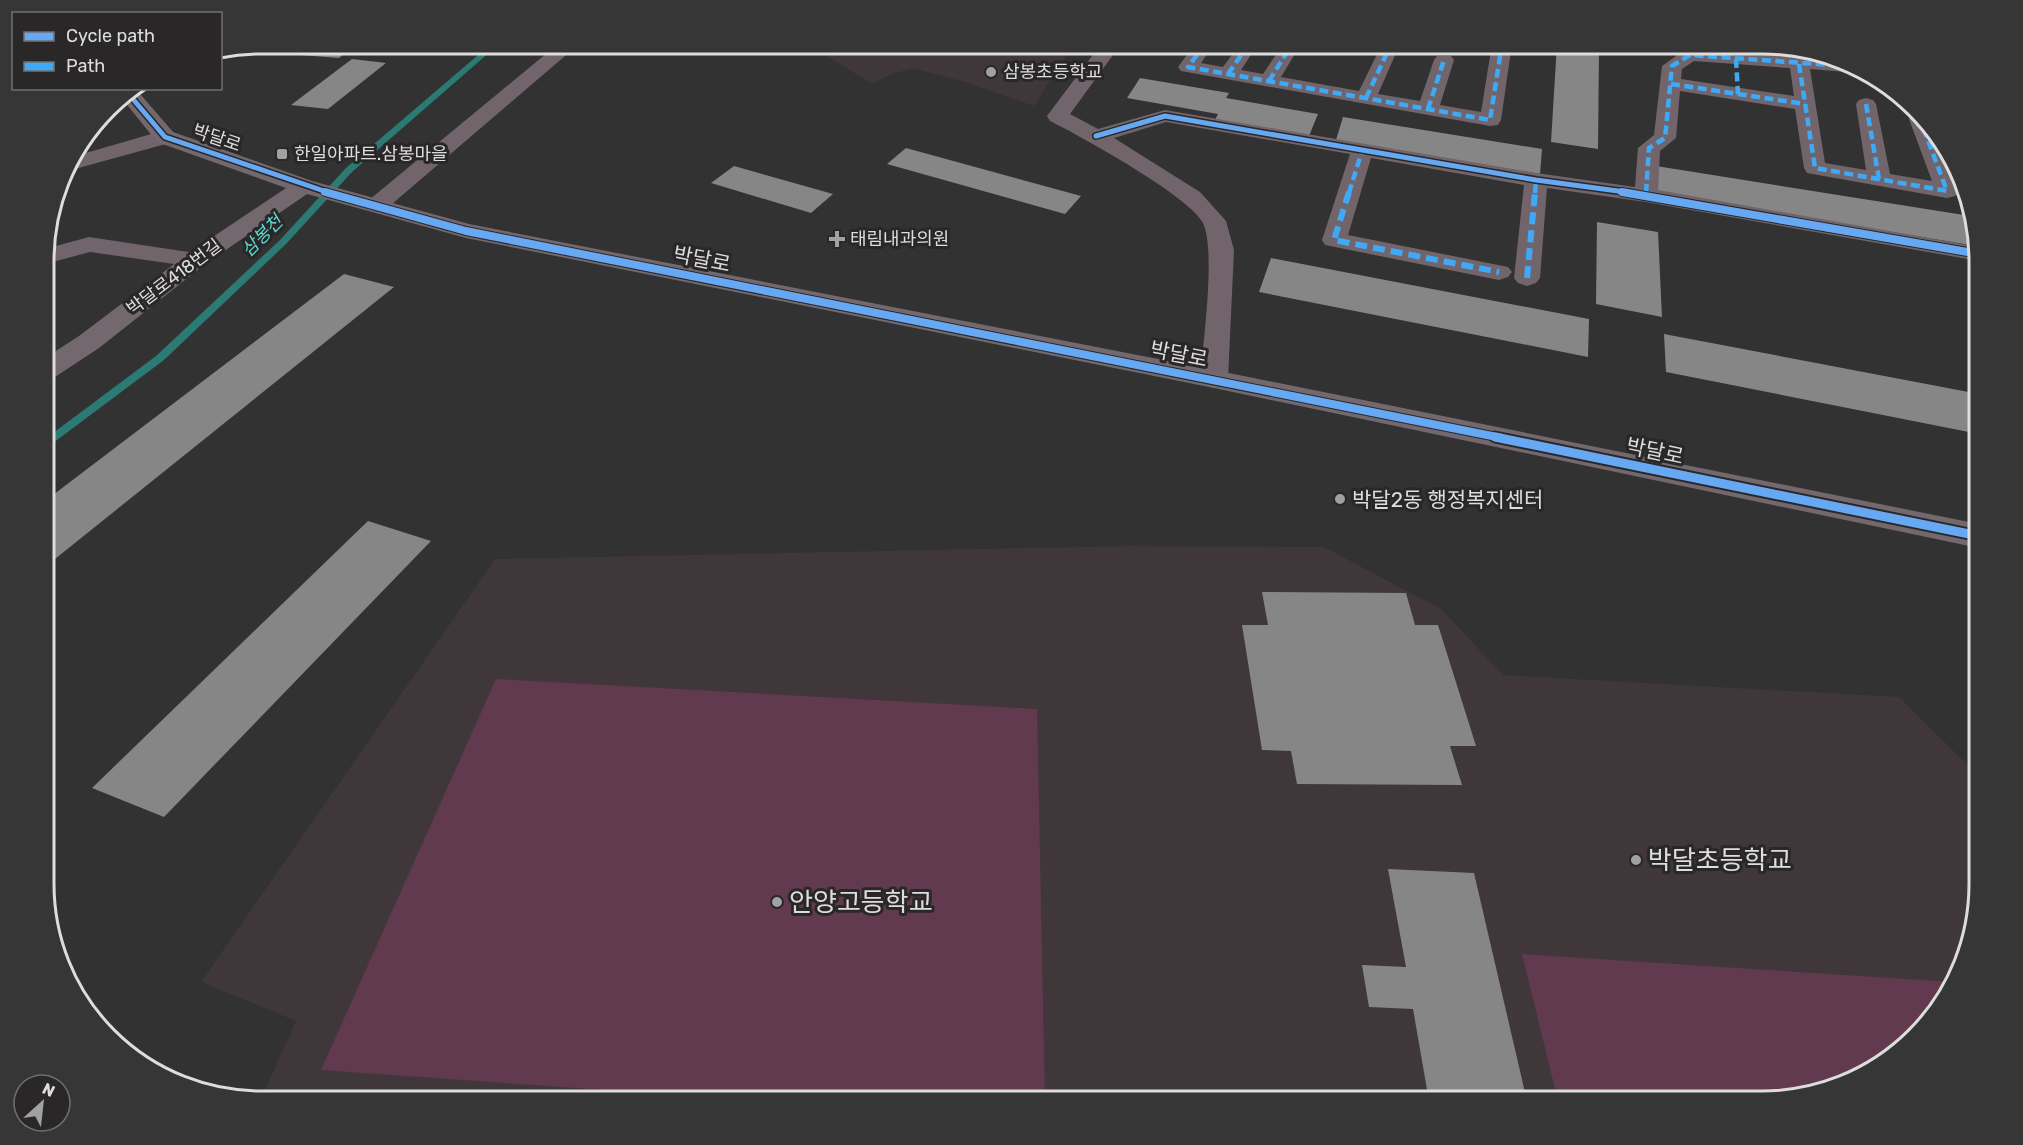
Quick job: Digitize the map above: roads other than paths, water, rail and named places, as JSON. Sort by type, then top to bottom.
[{"type":"street","points":[[374,204],[557,54]]},
{"type":"street","points":[[1104,54],[1058,116],[1096,136],[1192,197],[1214,221],[1222,250],[1214,379]]},
{"type":"street","points":[[1198,54],[1188,68],[1490,120],[1500,54]]},
{"type":"street","points":[[1228,75],[1242,54]]},
{"type":"street","points":[[1269,81],[1286,54]]},
{"type":"street","points":[[1366,98],[1386,54]]},
{"type":"street","points":[[1646,195],[1649,148],[1665,138],[1672,66],[1690,55],[1827,65]]},
{"type":"street","points":[[1736,59],[1738,94]]},
{"type":"street","points":[[1428,109],[1444,60]]},
{"type":"street","points":[[1799,64],[1815,168],[1947,190],[1927,136]]},
{"type":"street","points":[[1671,84],[1805,104]]},
{"type":"street","name":"박달로","points":[[133,99],[165,137],[309,187],[466,231],[1214,379],[1969,534]]},
{"type":"street","points":[[1866,104],[1879,179]]},
{"type":"street","points":[[1096,136],[1165,116],[1536,180],[1646,195],[1969,252]]},
{"type":"street","points":[[80,162],[165,137]]},
{"type":"street","points":[[1362,150],[1334,240],[1498,272]]},
{"type":"street","points":[[1527,278],[1536,180]]},
{"type":"street","name":"박달로418번길","points":[[54,365],[89,342],[195,260],[309,187]]},
{"type":"street","points":[[55,254],[89,244],[195,260]]},
{"type":"street","points":[[54,273],[89,244]]},
{"type":"waterway","name":"삼봉천","points":[[54,438],[160,358],[283,242],[349,170],[483,54]]},
{"type":"place","name":"삼봉초등학교","points":[[991,72]]},
{"type":"place","name":"한일아파트.삼봉마을","points":[[282,154]]},
{"type":"place","name":"태림내과의원","points":[[837,239]]},
{"type":"place","name":"박달2동 행정복지센터","points":[[1340,499]]},
{"type":"place","name":"박달초등학교","points":[[1636,860]]},
{"type":"place","name":"안양고등학교","points":[[777,902]]}]
